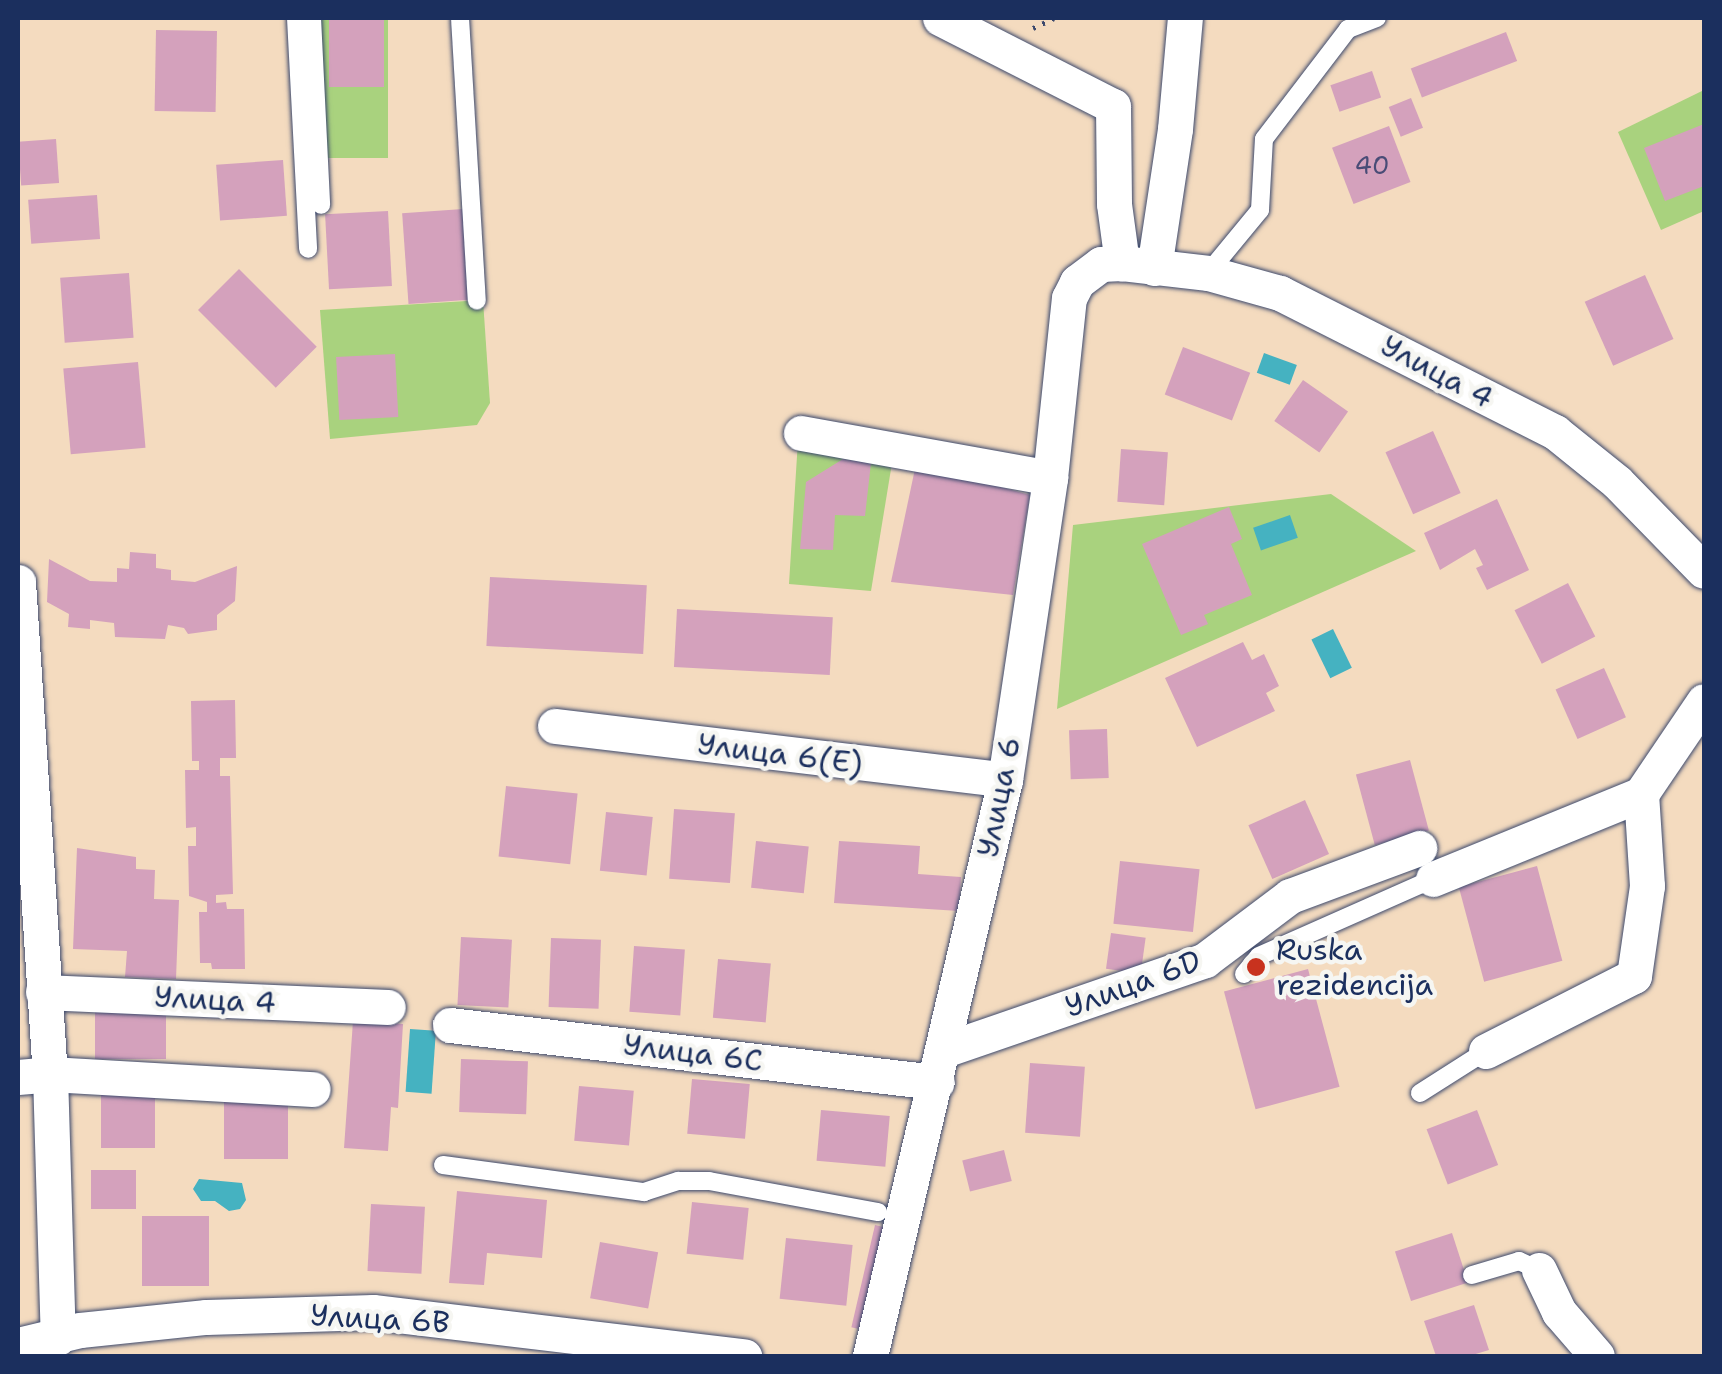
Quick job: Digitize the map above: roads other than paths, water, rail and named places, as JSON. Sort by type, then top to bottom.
[{"type":"street","points":[[1138,266],[1176,129],[1185,18]]},
{"type":"street","points":[[958,22],[1113,106],[1114,204],[1138,266]]},
{"type":"street","name":"Улица 6","points":[[870,1356],[1005,780],[1050,478],[1069,298],[1076,282],[1101,264],[1138,266]]},
{"type":"street","name":"Улица 4","points":[[1138,266],[1208,274],[1280,293],[1555,432],[1677,538],[1704,572]]},
{"type":"street","points":[[818,443],[1050,478]]},
{"type":"street","points":[[18,582],[26,896],[43,992],[34,1075],[73,1342]]},
{"type":"street","points":[[1486,1051],[1634,976],[1646,886],[1641,794],[1704,701]]},
{"type":"street","name":"Улица 6(E)","points":[[555,726],[1005,780]]},
{"type":"street","points":[[1426,863],[1641,794]]},
{"type":"street","name":"Улица 6D","points":[[940,1066],[1206,960],[1290,896],[1426,863]]},
{"type":"street","name":"Улица 4","points":[[43,992],[388,1007]]},
{"type":"street","name":"Улица 6C","points":[[450,1025],[940,1066]]},
{"type":"street","points":[[34,1075],[313,1089]]},
{"type":"street","points":[[1539,1270],[1559,1312],[1597,1356]]},
{"type":"street","name":"Улица 6B","points":[[18,1345],[73,1342],[206,1317],[373,1312],[744,1356]]},
{"type":"lane","points":[[296,18],[308,249]]},
{"type":"lane","points":[[312,18],[321,205]]},
{"type":"lane","points":[[460,18],[477,300]]},
{"type":"lane","points":[[1208,274],[1260,210],[1264,139],[1348,29],[1377,18]]},
{"type":"lane","points":[[1244,974],[1259,956],[1426,863]]},
{"type":"lane","points":[[1420,1093],[1486,1051]]},
{"type":"lane","points":[[443,1164],[644,1192],[678,1181],[709,1181],[878,1212]]},
{"type":"lane","points":[[1472,1275],[1519,1262],[1539,1270]]},
{"type":"water","points":[[1264,353],[1297,365],[1290,385],[1257,373]]},
{"type":"water","points":[[1290,515],[1298,538],[1261,550],[1253,528]]},
{"type":"water","points":[[1333,629],[1352,668],[1330,678],[1311,640]]},
{"type":"water","points":[[410,1029],[436,1031],[432,1094],[406,1092]]},
{"type":"water","points":[[199,1179],[242,1183],[246,1200],[240,1209],[229,1211],[215,1201],[201,1201],[193,1189]]},
{"type":"place","name":"Ruska rezidencija","points":[[1256,967]]}]
